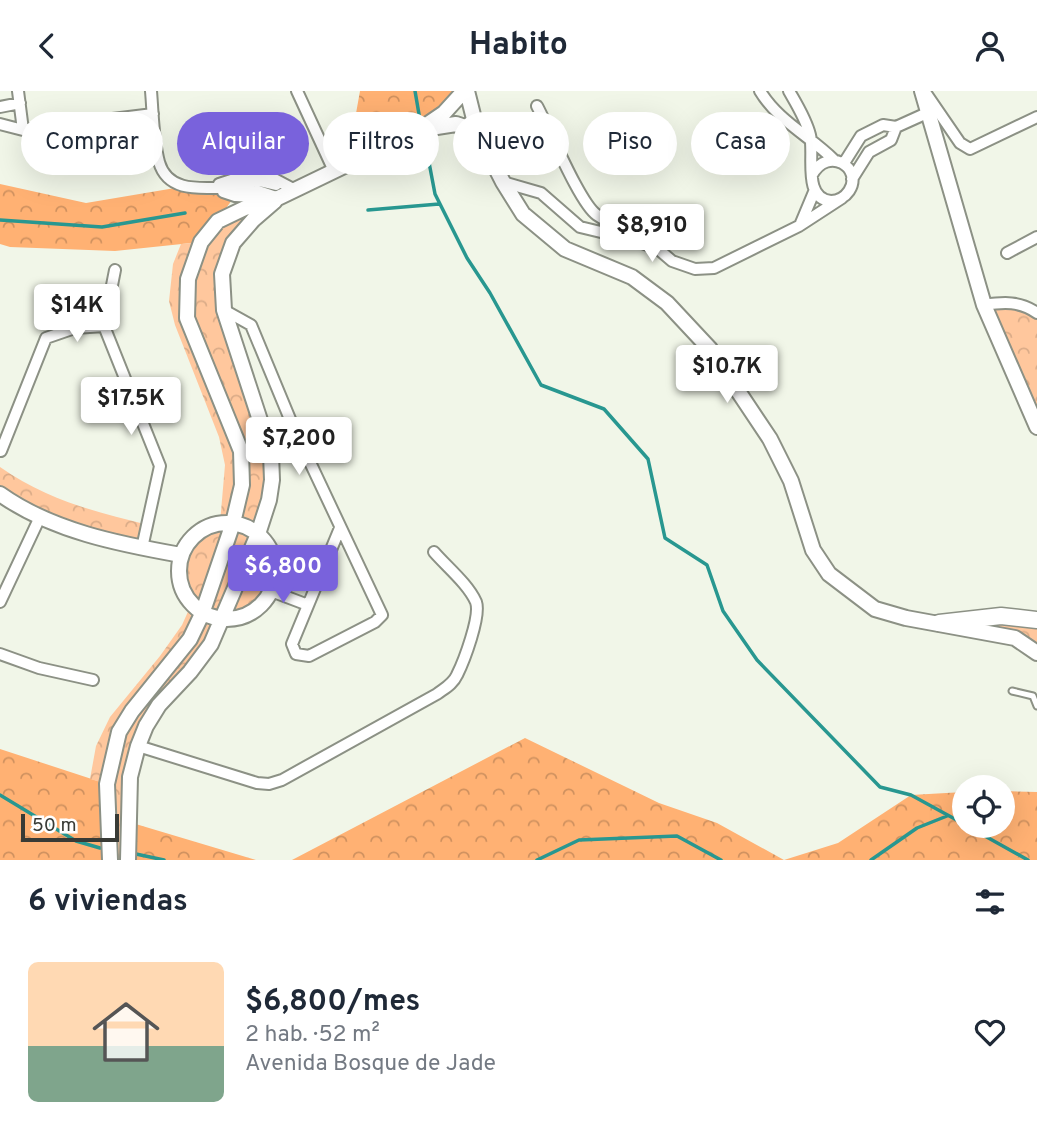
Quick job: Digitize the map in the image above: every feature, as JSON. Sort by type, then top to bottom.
[{"type":"main road","points":[[939,623],[1001,616],[1037,620]]},
{"type":"street","points":[[18,91],[21,112]]},
{"type":"street","points":[[151,91],[153,112]]},
{"type":"street","points":[[297,91],[323,147]]},
{"type":"street","points":[[439,116],[466,91],[472,112]]},
{"type":"street","points":[[537,106],[580,192],[595,215],[643,235],[672,261],[695,269],[714,268],[799,226],[842,198],[851,187],[850,170],[788,124],[768,104],[760,91]]},
{"type":"street","points":[[789,91],[807,124],[811,139],[814,192],[799,226]]},
{"type":"street","points":[[923,91],[927,113],[984,305],[1034,410],[1037,427]]},
{"type":"street","points":[[923,91],[960,143],[971,149],[1037,117]]},
{"type":"street","points":[[0,107],[20,103]]},
{"type":"street","points":[[839,162],[861,136],[883,125],[896,127],[927,113]]},
{"type":"street","points":[[0,124],[21,129]]},
{"type":"street","points":[[852,179],[869,152],[891,139],[896,127]]},
{"type":"street","points":[[812,175],[816,167],[824,161],[839,162]]},
{"type":"street","points":[[210,187],[259,171],[295,190]]},
{"type":"street","points":[[163,172],[181,187],[246,188],[278,198]]},
{"type":"street","points":[[110,860],[107,784],[119,732],[132,711],[190,639],[202,614],[233,523],[242,485],[241,451],[187,318],[188,279],[201,242],[218,221],[245,208],[278,198],[326,175]]},
{"type":"street","points":[[499,175],[523,214],[565,249],[632,277],[667,303],[710,349],[771,439],[791,481],[813,550],[829,574],[875,609],[906,618],[1015,638],[1037,653]]},
{"type":"street","points":[[503,182],[541,193],[580,227],[634,240],[658,249]]},
{"type":"street","points":[[814,192],[832,201],[842,198]]},
{"type":"street","points":[[128,860],[132,771],[138,746],[159,705],[190,672],[211,644],[258,534],[269,501],[272,480],[271,454],[224,310],[222,274],[233,243],[253,220],[278,198]]},
{"type":"street","points":[[1007,253],[1035,241]]},
{"type":"street","points":[[115,269],[103,326],[160,466],[142,548]]},
{"type":"street","points":[[984,305],[1007,302],[1029,307],[1037,313]]},
{"type":"street","points":[[224,310],[251,325],[292,424],[382,615],[375,622],[309,656],[296,654],[292,644],[340,528]]},
{"type":"street","points":[[1,451],[47,338],[75,328],[103,326]]},
{"type":"street","points":[[0,494],[40,517],[92,536],[181,555]]},
{"type":"street","points":[[0,602],[40,517]]},
{"type":"street","points":[[233,523],[258,534],[272,554],[275,578],[265,601],[246,616],[222,620],[202,614],[186,599],[178,577],[181,555],[193,537],[211,525],[233,523]]},
{"type":"street","points":[[138,746],[257,783],[270,784],[282,780],[437,694],[457,676],[477,617],[477,606],[473,597],[434,552]]},
{"type":"street","points":[[271,591],[308,605]]},
{"type":"street","points":[[0,654],[39,668],[93,680]]},
{"type":"street","points":[[109,766],[132,771]]},
{"type":"lane","points":[[1012,691],[1033,696],[1037,706]]},
{"type":"green space","points":[[360,91],[464,91],[439,116],[439,112],[356,112]]},
{"type":"green space","points":[[0,184],[86,203],[181,187],[235,196],[201,242],[115,251],[10,247],[0,244]]},
{"type":"green space","points":[[278,198],[233,243],[224,310],[271,454],[258,534],[272,554],[275,578],[265,601],[246,616],[222,620],[138,746],[128,860],[110,860],[107,784],[90,779],[96,746],[110,717],[182,625],[191,605],[180,580],[182,556],[188,545],[207,528],[220,523],[225,465],[219,437],[175,325],[169,301],[173,264],[181,244],[201,242],[218,221]]},
{"type":"green space","points":[[1007,302],[1037,313],[1037,427],[984,305]]},
{"type":"green space","points":[[0,467],[53,496],[148,525],[142,548],[40,517],[0,489]]},
{"type":"green space","points":[[968,619],[1037,620],[1037,653]]},
{"type":"green space","points":[[525,738],[659,803],[717,823],[784,860],[292,860]]},
{"type":"green space","points":[[0,749],[107,784],[110,860],[0,860]]},
{"type":"green space","points":[[1015,791],[1037,792],[1037,860],[784,860],[838,843],[911,795],[952,793],[952,838],[1015,838]]},
{"type":"green space","points":[[129,822],[256,860],[128,860]]},
{"type":"waterway","points":[[415,91],[419,112]]},
{"type":"waterway","points":[[431,175],[435,194],[467,258],[490,293],[541,385],[604,409],[648,459],[665,538],[707,565],[723,611],[757,660],[880,787],[911,795],[952,817]]},
{"type":"waterway","points":[[368,210],[439,204]]},
{"type":"waterway","points":[[0,220],[102,227],[185,213]]},
{"type":"waterway","points":[[0,795],[76,841],[100,848]]},
{"type":"waterway","points":[[871,860],[917,828],[947,816]]},
{"type":"waterway","points":[[537,860],[579,840],[677,836],[721,860]]},
{"type":"waterway","points":[[989,838],[1028,860]]},
{"type":"waterway","points":[[136,854],[164,860]]}]
